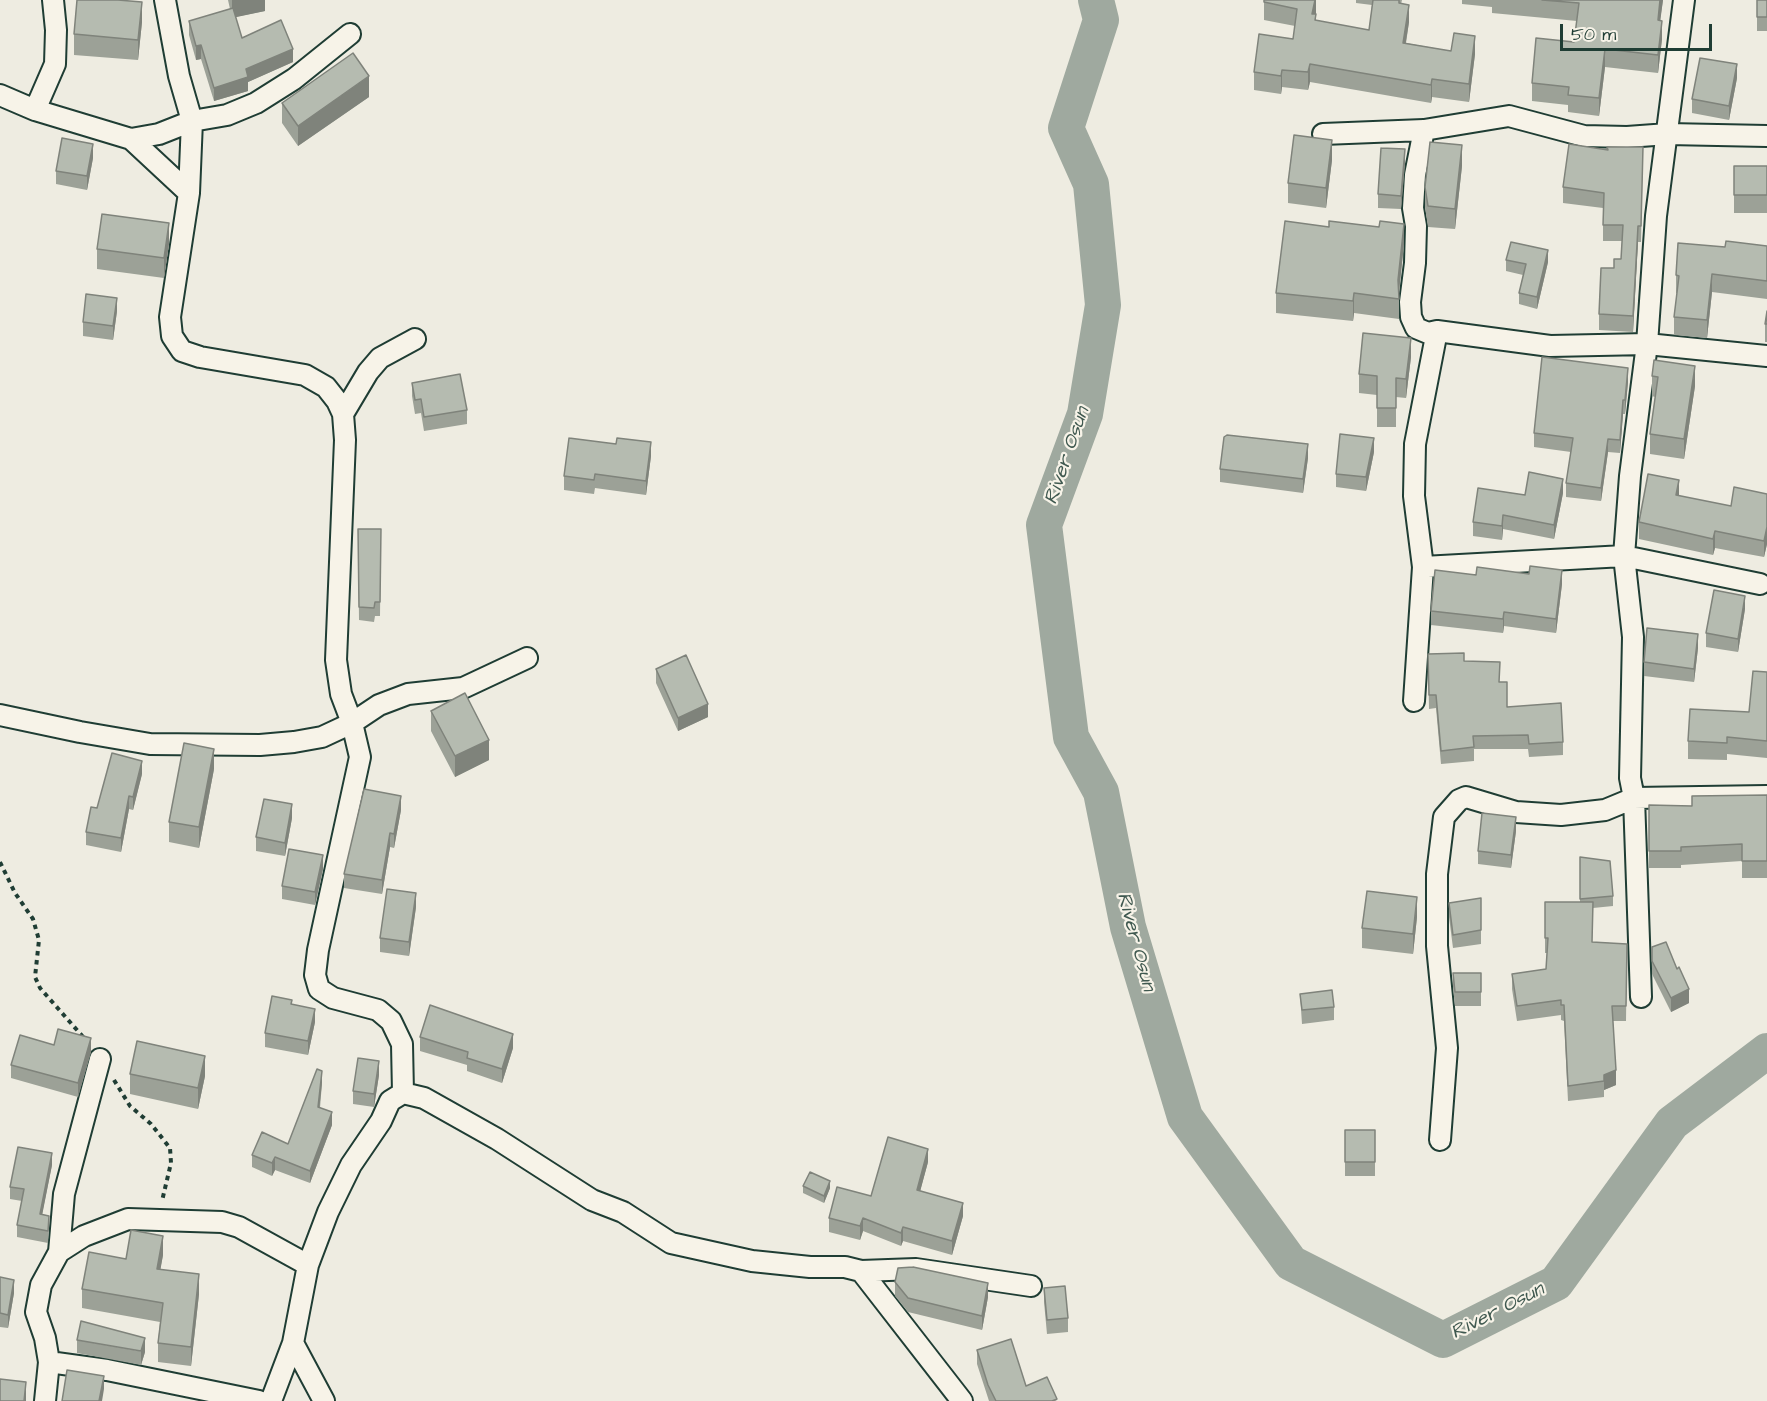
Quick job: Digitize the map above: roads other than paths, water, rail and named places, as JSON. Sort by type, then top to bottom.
[{"type":"street","points":[[35,110],[55,64],[56,30],[53,0]]},
{"type":"street","points":[[165,0],[179,76],[192,122],[189,193],[170,317],[172,336],[182,351],[200,357],[305,375],[326,387],[338,400],[344,414],[345,440],[336,660],[341,694],[352,723],[360,757],[318,950],[315,975],[319,989],[333,998],[378,1010],[392,1021],[402,1044],[404,1093]]},
{"type":"street","points":[[1641,997],[1634,798],[1630,778],[1634,637],[1624,556],[1630,476],[1647,344],[1656,216],[1684,0]]},
{"type":"street","points":[[0,95],[35,110],[131,138],[159,134],[192,122],[226,115],[256,103],[294,79],[350,34]]},
{"type":"street","points":[[1323,134],[1424,130],[1509,116],[1584,136],[1627,137],[1668,134],[1767,136]]},
{"type":"street","points":[[1424,130],[1415,175],[1413,208],[1416,226],[1411,317],[1416,327],[1428,333],[1437,331],[1551,346],[1647,344],[1767,356]]},
{"type":"street","points":[[131,138],[189,193]]},
{"type":"street","points":[[1414,701],[1423,567],[1414,496],[1416,444],[1437,331]]},
{"type":"street","points":[[344,414],[368,372],[380,358],[415,339]]},
{"type":"street","points":[[1423,567],[1624,556],[1760,584]]},
{"type":"street","points":[[0,715],[150,744],[260,745],[294,742],[322,737],[352,723],[379,705],[408,694],[464,688],[527,658]]},
{"type":"street","points":[[1440,1140],[1447,1048],[1437,946],[1437,874],[1444,817],[1452,805],[1466,797],[1516,812],[1561,815],[1605,810],[1634,798],[1767,796]]},
{"type":"street","points":[[45,1401],[49,1362],[45,1338],[36,1312],[36,1301],[40,1285],[59,1252],[64,1194],[100,1059]]},
{"type":"street","points":[[271,1401],[293,1344],[308,1265],[328,1212],[351,1165],[381,1121],[390,1101],[404,1093],[424,1098],[497,1139],[592,1200],[623,1212],[671,1243],[752,1261],[861,1270],[916,1269],[1031,1286]]},
{"type":"street","points":[[59,1252],[84,1236],[128,1220],[222,1222],[239,1227],[308,1265]]},
{"type":"street","points":[[861,1270],[962,1401]]},
{"type":"street","points":[[293,1344],[324,1401]]},
{"type":"street","points":[[49,1362],[107,1370],[259,1401]]},
{"type":"waterway","name":"River Osun","points":[[1096,0],[1101,20],[1066,128],[1091,184],[1103,305],[1085,414],[1044,525],[1071,737],[1101,792],[1128,927],[1185,1117],[1291,1263],[1443,1340],[1556,1283],[1672,1123],[1767,1051]]}]
